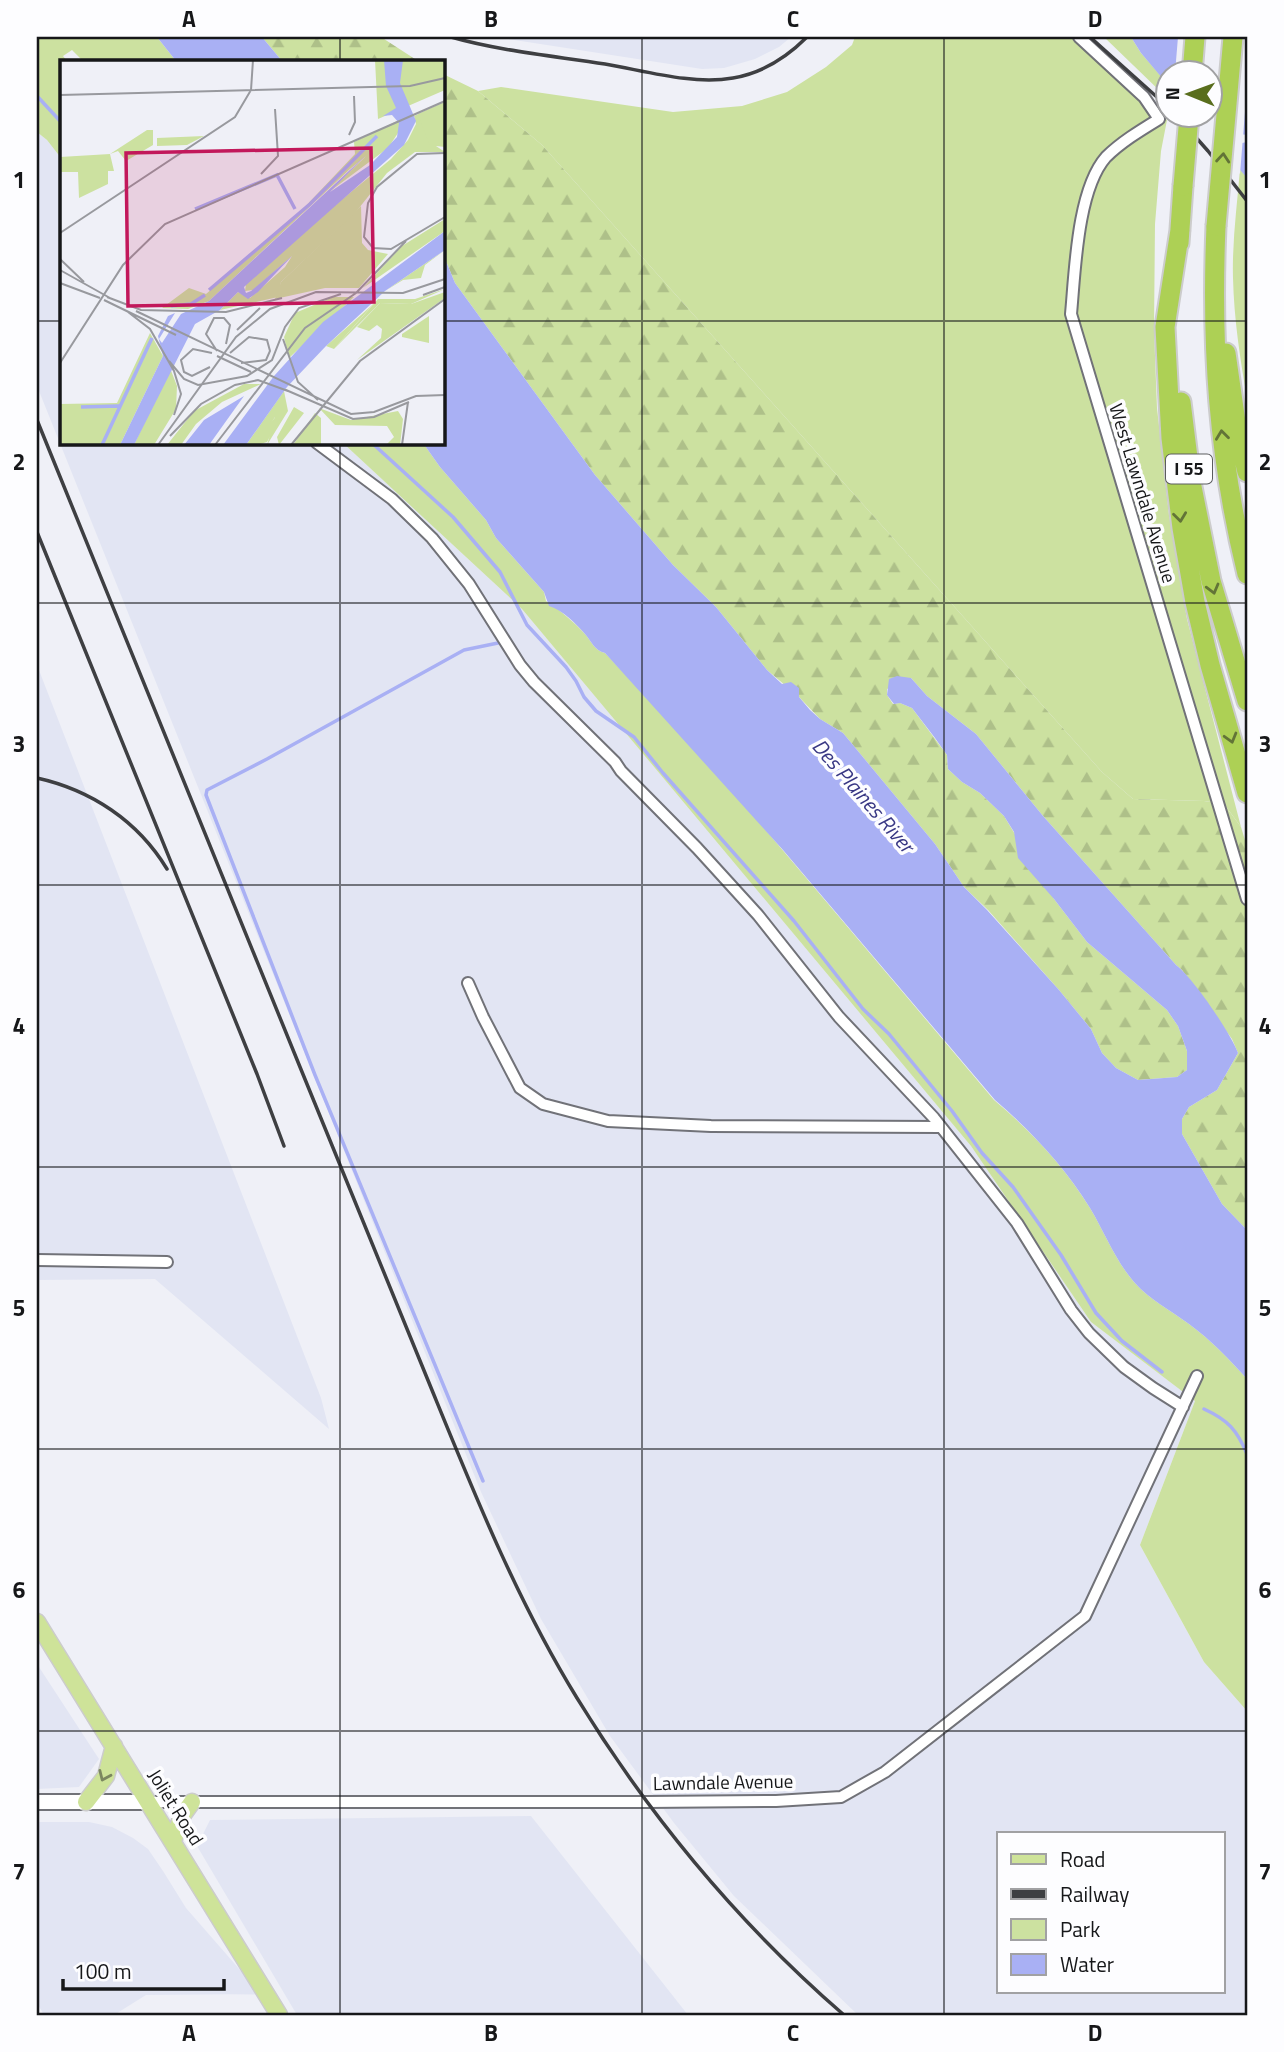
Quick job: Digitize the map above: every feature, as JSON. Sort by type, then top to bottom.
[{"type":"highway","points":[[1193,60],[1195,37]]},
{"type":"highway","name":"I 55","points":[[1233,37],[1216,226],[1216,379],[1233,510],[1247,575]]},
{"type":"highway","name":"I 55","points":[[1188,130],[1180,230],[1178,347],[1185,437],[1198,522],[1211,581],[1247,701]]},
{"type":"highway","points":[[1180,230],[1165,327],[1172,451],[1195,602],[1247,793]]},
{"type":"highway","points":[[1214,276],[1237,429],[1247,472]]},
{"type":"main road","name":"Joliet Road","points":[[37,1622],[279,2015]]},
{"type":"main road","points":[[86,1802],[106,1776],[114,1746]]},
{"type":"main road","points":[[173,1841],[192,1802]]},
{"type":"street","name":"West Lawndale Avenue","points":[[1079,37],[1144,97],[1159,120],[1116,148],[1096,173],[1077,248],[1071,314],[1247,900]]},
{"type":"street","points":[[318,444],[392,499],[432,538],[469,584],[520,666],[697,848],[758,915],[839,1017],[941,1127],[1017,1223],[1089,1334],[1124,1367],[1183,1407]]},
{"type":"street","points":[[468,983],[520,1088],[543,1104],[608,1121],[711,1126],[941,1127]]},
{"type":"street","points":[[37,1260],[167,1262]]},
{"type":"street","name":"Lawndale Avenue","points":[[37,1802],[647,1802],[776,1801],[841,1797],[885,1772],[1085,1616],[1197,1376]]},
{"type":"shaded area","points":[[495,37],[791,37],[779,47],[755,59],[724,68],[702,69]]},
{"type":"shaded area","points":[[37,132],[60,157],[60,443],[37,386]]},
{"type":"shaded area","points":[[60,444],[344,444],[522,609],[971,1146],[1091,1322],[1195,1401],[1140,1545],[1204,1662],[1247,1711],[1247,2015],[858,2015],[734,1896],[674,1823],[610,1736],[541,1619],[481,1492]]},
{"type":"shaded area","points":[[37,665],[321,1398],[329,1429],[155,1279],[37,1280]]},
{"type":"shaded area","points":[[37,1664],[99,1759],[79,1787],[37,1789]]},
{"type":"shaded area","points":[[531,1816],[688,2015],[297,2015],[197,1846],[210,1820]]},
{"type":"shaded area","points":[[37,1822],[89,1822],[112,1827],[148,1849],[186,1908],[261,1994],[146,1995],[114,2015],[44,2015],[37,2003]]},
{"type":"green space","points":[[37,37],[157,37],[175,60],[82,60],[72,50],[63,56],[66,60],[60,60],[60,157],[37,132]]},
{"type":"green space","points":[[262,37],[381,37],[416,60],[281,60]]},
{"type":"green space","points":[[855,37],[1070,37],[1154,109],[1154,130],[1165,130],[1155,224],[1154,330],[1157,408],[1169,515],[1187,619],[1241,827],[1224,804],[1133,799],[1102,772],[542,145],[478,91],[501,87],[673,112],[742,106],[787,92],[826,67],[852,45]]},
{"type":"green space","points":[[1104,37],[1131,37],[1154,68],[1154,85]]},
{"type":"green space","points":[[444,74],[478,91],[542,145],[1102,772],[1133,799],[1224,804],[1241,827],[1247,847],[1247,1230],[1222,1204],[1182,1134],[1182,1119],[1189,1107],[1217,1090],[1238,1053],[1232,1039],[1182,970],[1043,816],[976,734],[927,696],[911,678],[887,689],[887,695],[893,704],[900,703],[912,708],[947,755],[948,769],[980,793],[1004,816],[1054,899],[1087,942],[1167,1010],[1178,1026],[1187,1051],[1187,1070],[1177,1077],[1138,1080],[1116,1068],[1102,1053],[1091,1029],[988,910],[964,887],[935,844],[843,733],[820,719],[767,670],[716,607],[673,565],[595,475],[455,283],[444,256]]},
{"type":"green space","points":[[1240,169],[1247,178],[1247,398],[1233,278]]},
{"type":"green space","points":[[344,444],[424,444],[486,520],[496,538],[544,592],[546,601],[562,612],[596,648],[605,653],[709,763],[994,1100],[1034,1137],[1058,1164],[1090,1208],[1116,1256],[1134,1282],[1153,1300],[1205,1337],[1247,1379],[1247,1711],[1204,1662],[1140,1545],[1195,1401],[1091,1322],[971,1146],[522,609]]},
{"type":"water","points":[[157,37],[262,37],[281,60],[175,60]]},
{"type":"water","points":[[1131,37],[1247,37],[1247,135],[1240,134],[1242,143],[1247,142],[1247,178],[1206,130],[1224,130],[1224,60],[1154,60],[1154,68]]},
{"type":"water","name":"Des Plaines River","points":[[444,256],[455,283],[595,475],[673,565],[716,607],[767,670],[782,684],[791,682],[799,688],[799,697],[810,710],[843,733],[935,844],[964,887],[1059,990],[1091,1029],[1102,1053],[1116,1068],[1138,1080],[1177,1077],[1187,1070],[1187,1051],[1178,1026],[1167,1010],[1087,942],[1018,858],[1014,832],[1004,816],[980,793],[948,769],[947,755],[912,708],[900,703],[894,704],[887,695],[889,679],[897,676],[911,678],[927,696],[976,734],[1043,816],[1184,972],[1211,1006],[1238,1053],[1217,1090],[1189,1107],[1182,1119],[1182,1134],[1222,1204],[1247,1230],[1247,1379],[1205,1337],[1153,1300],[1134,1282],[1116,1256],[1090,1208],[1058,1164],[1022,1124],[995,1100],[783,850],[605,653],[596,648],[569,618],[549,606],[544,592],[496,538],[486,520],[424,444],[444,444]]},
{"type":"pier","points":[[1178,37],[1247,37],[1247,87],[1240,174],[1202,130],[1224,130],[1224,60],[1176,60]]},
{"type":"waterway","points":[[37,96],[60,121]]},
{"type":"waterway","points":[[373,444],[453,517],[500,572],[527,625],[566,667],[584,697],[596,711],[634,737],[794,921],[863,1009],[889,1034],[952,1111],[982,1153],[1013,1187],[1061,1255],[1096,1313],[1122,1341],[1162,1372]]},
{"type":"waterway","points":[[483,1481],[315,1075],[206,795],[207,790],[464,650],[498,643]]},
{"type":"waterway","points":[[1204,1409],[1231,1427],[1247,1454]]},
{"type":"railway","points":[[451,37],[508,50],[701,80],[733,78],[764,68],[791,52],[807,37]]},
{"type":"railway","points":[[1090,37],[1154,94]]},
{"type":"railway","points":[[1189,130],[1247,201]]},
{"type":"railway","points":[[37,420],[466,1472],[536,1625],[605,1742],[666,1827],[698,1867],[768,1944],[844,2015]]},
{"type":"railway","points":[[37,532],[284,1146]]},
{"type":"railway","points":[[37,778],[76,791],[111,810],[142,836],[167,869]]}]
